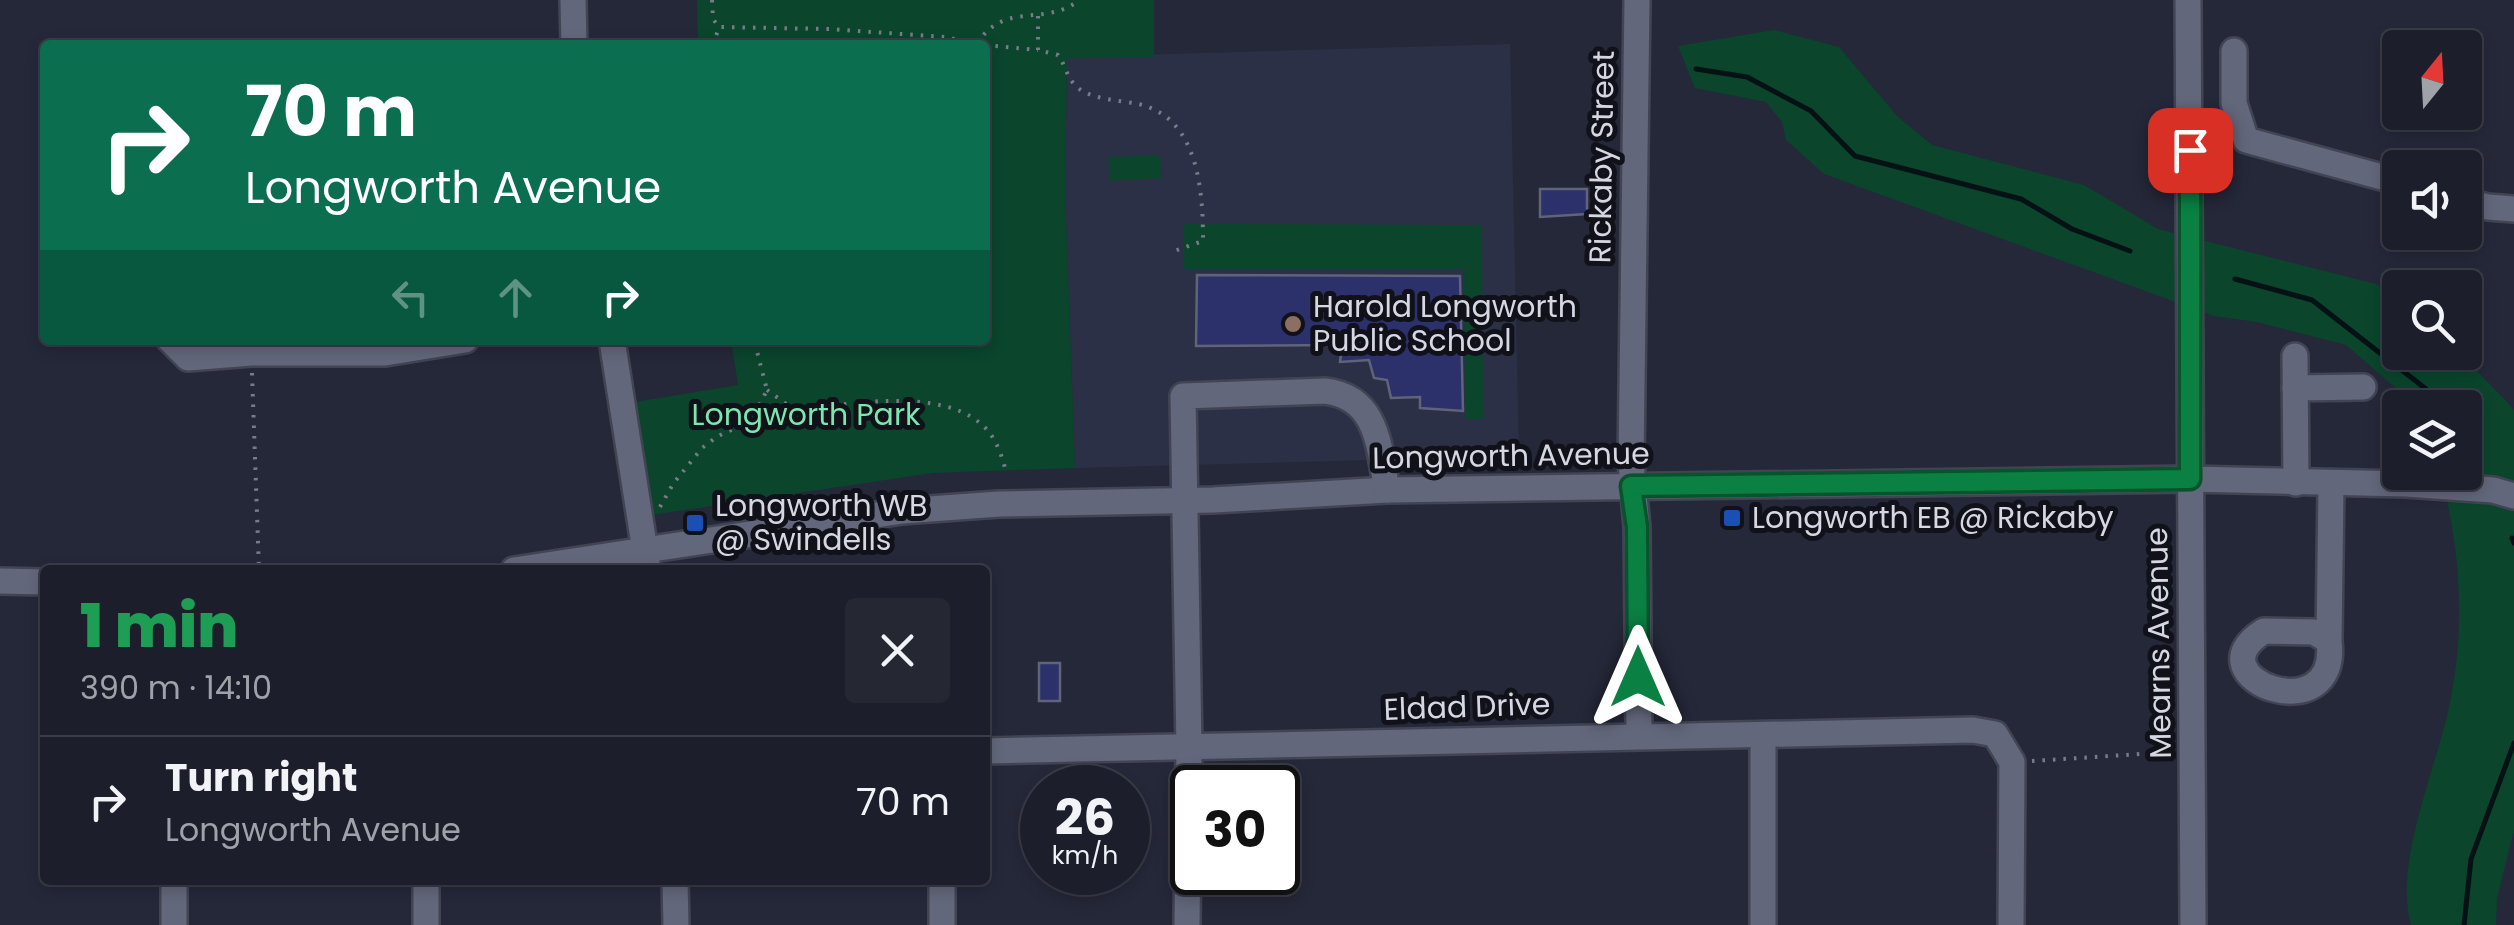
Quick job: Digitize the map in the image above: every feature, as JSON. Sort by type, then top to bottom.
[{"type":"street","points":[[573,0],[574,40]]},
{"type":"street","name":"Rickaby Street","points":[[1637,0],[1631,486],[1637,527],[1638,735]]},
{"type":"street","name":"Mearns Avenue","points":[[2188,0],[2194,925]]},
{"type":"street","points":[[2234,51],[2234,102],[2246,140],[2382,177]]},
{"type":"street","points":[[2482,206],[2514,210]]},
{"type":"street","points":[[175,345],[188,358],[384,346]]},
{"type":"street","points":[[613,345],[646,560]]},
{"type":"street","points":[[2294,356],[2296,483]]},
{"type":"street","points":[[2295,388],[2364,387]]},
{"type":"street","points":[[1186,925],[1189,748],[1183,396],[1325,391],[1346,394],[1373,421],[1387,490]]},
{"type":"street","name":"Longworth Avenue","points":[[580,565],[646,560],[902,511],[1018,503],[1184,501],[1387,490],[2190,479],[2493,490],[2514,496]]},
{"type":"street","points":[[2329,641],[2331,485]]},
{"type":"street","points":[[0,581],[40,582]]},
{"type":"street","name":"Eldad Drive","points":[[990,751],[1973,730],[1995,734],[2012,762]]},
{"type":"street","points":[[1763,735],[1763,925]]},
{"type":"street","points":[[2011,925],[2012,762]]},
{"type":"street","points":[[174,885],[174,925]]},
{"type":"street","points":[[426,885],[426,925]]},
{"type":"street","points":[[675,885],[676,925]]},
{"type":"street","points":[[942,885],[942,925]]},
{"type":"path","points":[[712,0],[713,19],[719,27]]},
{"type":"path","points":[[979,40],[993,23],[1005,18],[1038,16],[1080,0]]},
{"type":"path","points":[[1038,16],[1038,50]]},
{"type":"path","points":[[719,27],[830,29],[961,40]]},
{"type":"path","points":[[715,40],[719,27]]},
{"type":"path","points":[[990,45],[1058,55],[1074,84],[1084,92],[1142,104],[1159,113],[1188,146],[1197,164],[1202,197],[1203,241],[1174,250]]},
{"type":"path","points":[[755,345],[768,390],[798,412]]},
{"type":"path","points":[[251,353],[258,565]]},
{"type":"path","points":[[751,421],[768,390]]},
{"type":"path","points":[[656,514],[702,448],[718,436],[751,421],[881,400],[951,409],[982,424],[998,448],[1006,472]]},
{"type":"path","points":[[2012,762],[2193,752]]},
{"type":"shaded area","name":"Harold Longworth Public School","points":[[1510,44],[1519,456],[1075,468],[1065,191],[1067,57]]},
{"type":"green space","name":"Longworth Park","points":[[697,0],[1154,0],[1154,57],[1067,58],[1065,191],[1075,468],[932,473],[652,515],[635,402],[738,385],[732,345],[990,345],[990,40],[698,40]]},
{"type":"green space","points":[[1774,30],[1839,47],[1897,116],[1932,145],[2084,185],[2158,229],[2376,284],[2382,287],[2382,370],[2476,370],[2511,406],[2514,830],[2497,898],[2496,925],[2411,925],[2407,902],[2411,849],[2447,716],[2457,656],[2457,563],[2444,490],[2482,490],[2482,390],[2398,390],[2346,345],[2257,322],[2214,316],[1824,174],[1786,140],[1782,122],[1766,102],[1695,88],[1678,46]]},
{"type":"green space","points":[[1160,155],[1161,178],[1110,181],[1108,157]]},
{"type":"green space","points":[[1184,224],[1482,225],[1483,419],[1465,419],[1464,269],[1184,269]]},
{"type":"building","points":[[1540,189],[1587,189],[1587,214],[1540,217]]},
{"type":"building","points":[[1197,275],[1460,276],[1463,411],[1420,408],[1420,397],[1391,398],[1387,380],[1374,378],[1369,360],[1340,362],[1342,345],[1196,346]]},
{"type":"building","points":[[1039,663],[1060,663],[1060,701],[1039,701]]},
{"type":"waterway","points":[[1696,69],[1747,77],[1811,111],[1855,156],[2021,199],[2072,229],[2130,251]]},
{"type":"waterway","points":[[2235,279],[2312,300],[2427,390]]},
{"type":"waterway","points":[[2512,538],[2514,543]]},
{"type":"waterway","points":[[2464,925],[2471,859],[2514,743]]},
{"type":"place","name":"Harold Longworth Public School","points":[[1293,324]]},
{"type":"place","name":"Longworth EB @ Rickaby","points":[[1732,518]]},
{"type":"place","name":"Longworth WB @ Swindells","points":[[695,523]]},
{"type":"route","points":[[1638,677],[1637,527],[1631,486],[2190,479],[2190,150]]}]
